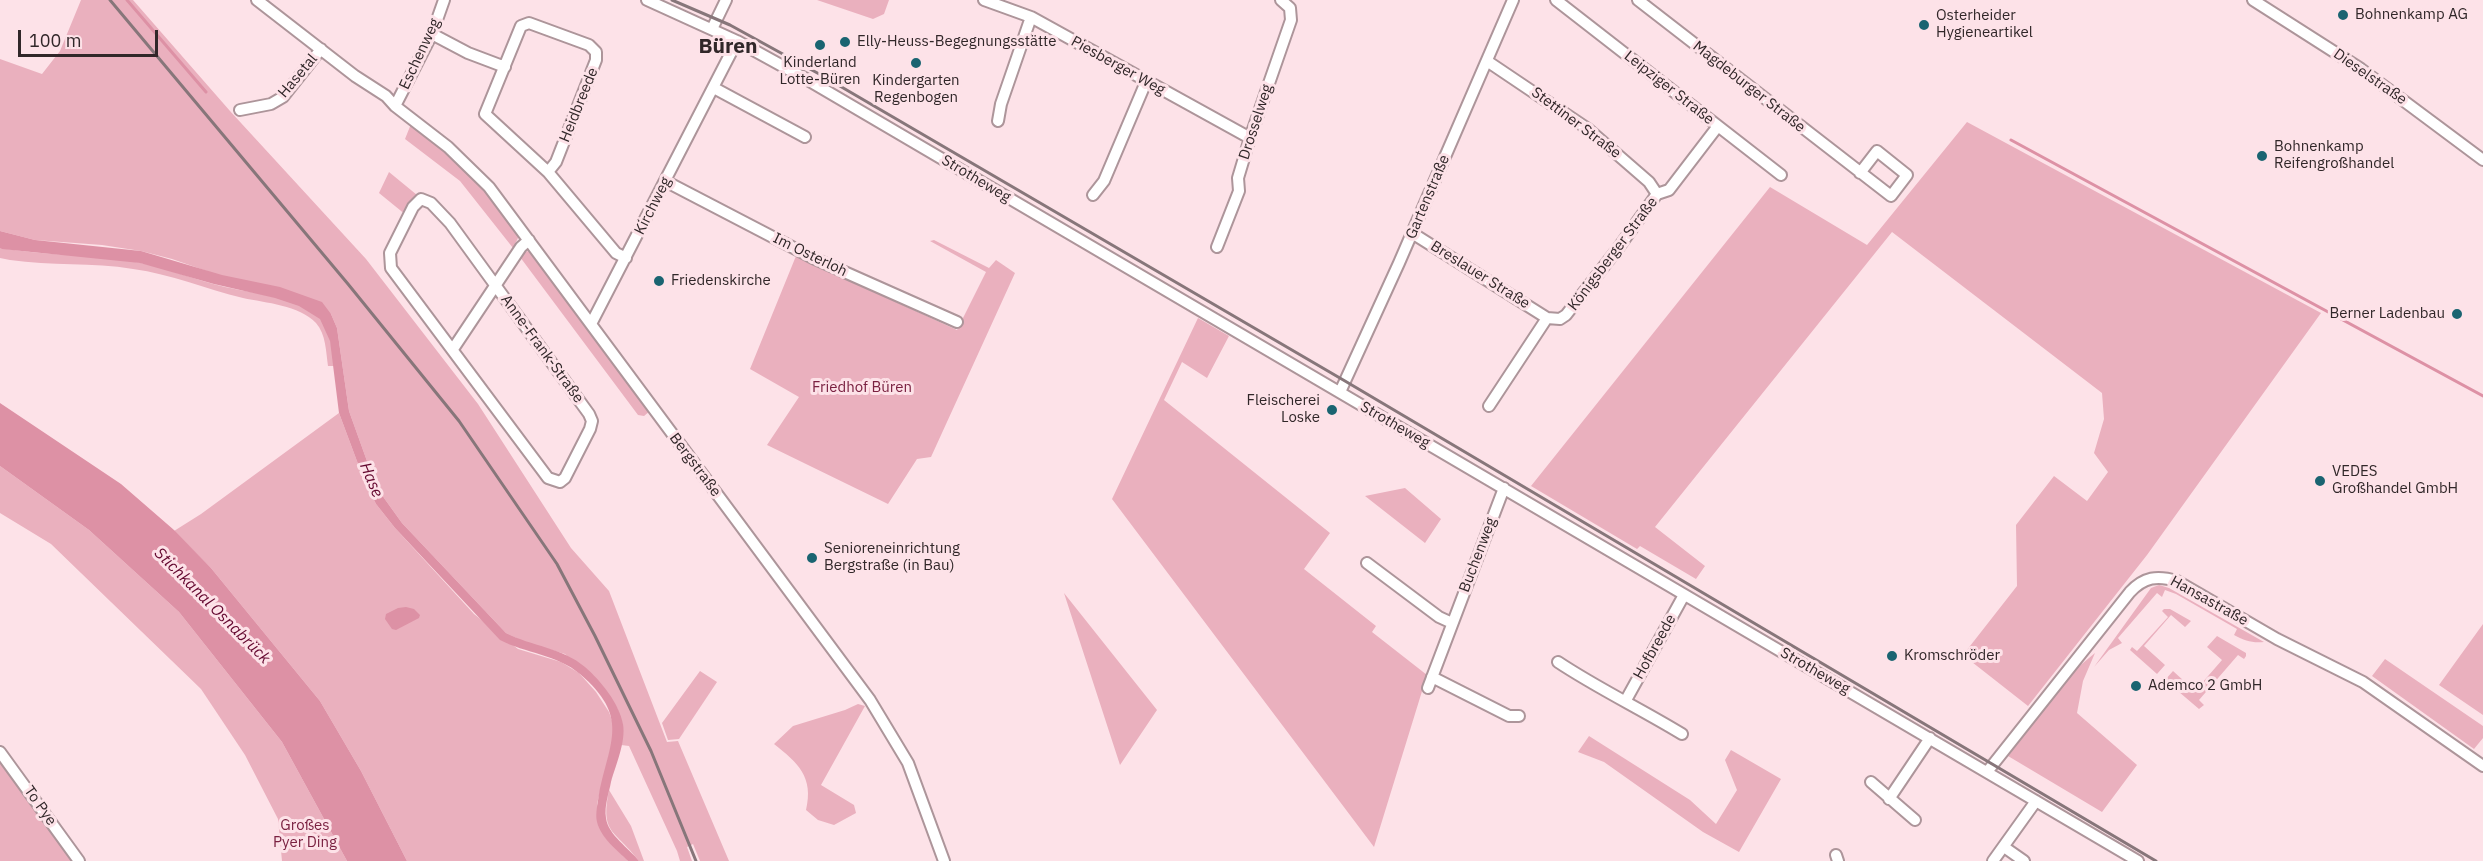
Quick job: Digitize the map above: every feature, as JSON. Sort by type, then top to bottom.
[{"type":"street","name":"Bergstraße","points":[[257,0],[355,76],[368,83],[470,166],[489,187],[870,700],[908,764],[944,861]]},
{"type":"street","name":"Eschenweg","points":[[395,106],[432,34],[444,0]]},
{"type":"street","name":"Strotheweg","points":[[647,0],[737,41],[843,101],[2138,861]]},
{"type":"street","points":[[712,29],[726,0]]},
{"type":"street","name":"Piesberger Weg","points":[[984,0],[1031,17],[1250,138]]},
{"type":"street","name":"Drosselweg","points":[[1217,247],[1239,191],[1238,178],[1250,138],[1291,20],[1290,8],[1281,0]]},
{"type":"street","name":"Gartenstraße","points":[[1340,392],[1513,0]]},
{"type":"street","name":"Leipziger Straße","points":[[1556,0],[1782,175]]},
{"type":"street","name":"Magdeburger Straße","points":[[1638,0],[1860,173]]},
{"type":"street","name":"Dieselstraße","points":[[2253,0],[2361,69],[2483,160]]},
{"type":"street","points":[[998,121],[1001,104],[1031,17]]},
{"type":"street","name":"Heidbreede","points":[[548,172],[556,162],[596,60],[596,52],[589,45],[529,23],[521,26],[485,114],[548,172],[616,253],[626,258]]},
{"type":"street","points":[[432,34],[468,53],[505,68]]},
{"type":"street","name":"Kirchweg","points":[[591,324],[737,41]]},
{"type":"street","name":"Hasetal","points":[[240,110],[271,104],[282,97],[321,49]]},
{"type":"street","name":"Stettiner Straße","points":[[1487,61],[1588,129],[1649,182],[1657,194]]},
{"type":"street","points":[[1093,195],[1104,181],[1146,82]]},
{"type":"street","points":[[714,88],[805,137]]},
{"type":"street","name":"Königsberger Straße","points":[[1489,406],[1547,318],[1560,319],[1566,315],[1657,194],[1669,190],[1718,126]]},
{"type":"street","name":"Im Osterloh","points":[[665,181],[813,258],[957,322]]},
{"type":"street","points":[[495,286],[442,213],[431,203],[418,200],[390,253],[389,261],[453,349],[495,286],[521,247],[529,240]]},
{"type":"street","name":"Breslauer Straße","points":[[1412,233],[1547,318]]},
{"type":"street","name":"Anne-Frank-Straße","points":[[453,349],[548,478],[555,482],[566,478],[592,421],[495,286]]},
{"type":"street","name":"Buchenweg","points":[[1428,688],[1504,488]]},
{"type":"street","points":[[1367,563],[1439,617],[1452,623]]},
{"type":"street","name":"Hansastraße","points":[[1987,772],[2138,582],[2163,577],[2177,581],[2277,639],[2363,682],[2483,766]]},
{"type":"street","name":"Hofbreede","points":[[1626,700],[1684,595]]},
{"type":"street","points":[[1558,662],[1682,734]]},
{"type":"street","points":[[1432,676],[1509,717],[1519,716]]},
{"type":"street","points":[[1889,799],[1930,738]]},
{"type":"street","name":"To Pye","points":[[0,752],[79,861]]},
{"type":"street","points":[[1871,782],[1915,820]]},
{"type":"street","points":[[1994,861],[2036,801]]},
{"type":"street","points":[[2004,847],[2024,861]]},
{"type":"green space","points":[[81,0],[133,0],[230,111],[366,259],[478,404],[571,548],[609,591],[667,742],[678,741],[729,861],[700,861],[693,844],[687,847],[692,861],[680,861],[629,746],[621,745],[623,725],[617,708],[565,654],[522,641],[506,633],[402,523],[384,498],[372,475],[349,411],[337,328],[331,314],[172,259],[141,251],[102,245],[35,240],[0,231],[0,59],[42,74],[60,51]]},
{"type":"green space","points":[[817,0],[889,0],[884,14],[873,19]]},
{"type":"green space","points":[[1967,122],[2321,313],[2147,555],[2028,706],[1963,655],[2017,586],[2016,525],[2054,476],[2087,501],[2108,472],[2094,453],[2104,419],[2102,393],[1892,232],[1655,527],[1705,566],[1696,579],[1640,546],[1637,549],[1531,486],[1770,187],[1867,245]]},
{"type":"green space","points":[[411,124],[445,150],[487,190],[518,232],[513,248],[460,181],[405,139]]},
{"type":"green space","points":[[389,172],[417,195],[406,215],[379,193]]},
{"type":"green space","name":"Friedhof Büren","points":[[934,240],[989,268],[996,260],[1015,273],[931,457],[917,459],[888,504],[767,445],[799,397],[750,369],[796,256],[957,330],[986,272],[930,241]]},
{"type":"green space","points":[[0,248],[141,263],[225,287],[288,301],[311,311],[324,323],[330,340],[334,366],[328,366],[325,343],[319,327],[309,317],[291,308],[243,298],[147,271],[102,265],[25,262],[0,258]]},
{"type":"green space","points":[[529,251],[535,254],[650,411],[644,416],[638,415],[520,257],[524,252]]},
{"type":"green space","points":[[1198,318],[1229,336],[1207,378],[1182,362],[1164,400],[1330,533],[1304,569],[1376,626],[1372,632],[1427,675],[1374,847],[1112,499]]},
{"type":"green space","points":[[339,413],[364,480],[376,504],[395,528],[474,614],[518,649],[561,662],[579,673],[596,692],[609,712],[614,726],[612,743],[597,804],[605,837],[628,861],[407,861],[361,771],[320,701],[211,568],[174,531],[201,514]]},
{"type":"green space","name":"Großes Pyer Ding","points":[[0,466],[89,530],[179,612],[282,742],[347,861],[282,861],[278,819],[245,755],[201,689],[51,544],[0,513]]},
{"type":"green space","points":[[1405,488],[1441,519],[1425,543],[1365,496]]},
{"type":"green space","points":[[2159,585],[2169,588],[2264,642],[2249,641],[2234,635],[2237,629],[2165,590],[2162,597],[2157,593],[2118,638],[2122,643],[2109,650],[2094,667],[2151,588]]},
{"type":"green space","points":[[1064,593],[1157,710],[1120,765]]},
{"type":"green space","points":[[2170,609],[2191,621],[2185,627],[2171,615],[2144,646],[2165,665],[2157,674],[2130,650],[2132,647],[2137,651],[2168,617],[2162,611]]},
{"type":"green space","points":[[2483,624],[2483,715],[2439,685]]},
{"type":"green space","points":[[2217,636],[2246,653],[2246,656],[2244,659],[2238,655],[2199,700],[2204,705],[2199,709],[2165,680],[2173,671],[2195,691],[2222,660],[2207,647]]},
{"type":"green space","points":[[2095,653],[2083,681],[2077,713],[2137,765],[2102,812],[2008,756],[2077,668]]},
{"type":"green space","points":[[2385,659],[2483,726],[2483,738],[2474,749],[2372,676]]},
{"type":"green space","points":[[700,671],[717,682],[679,739],[668,740],[662,723]]},
{"type":"green space","points":[[858,704],[865,706],[821,785],[854,805],[856,813],[834,825],[818,820],[806,810],[808,788],[806,780],[797,765],[774,744],[793,726]]},
{"type":"green space","points":[[1589,736],[1690,800],[1716,824],[1737,790],[1725,760],[1731,750],[1781,779],[1739,852],[1703,832],[1604,762],[1578,752]]},
{"type":"green space","points":[[0,752],[73,861],[0,861]]},
{"type":"green space","points":[[609,790],[631,826],[644,861],[639,861],[608,824]]},
{"type":"water","name":"Hase","points":[[0,231],[35,240],[141,251],[222,275],[280,287],[322,302],[337,328],[349,411],[372,475],[384,498],[402,523],[506,633],[557,651],[576,661],[597,679],[613,700],[621,716],[624,731],[607,800],[606,818],[615,836],[639,861],[628,861],[614,848],[597,822],[599,794],[611,744],[611,717],[606,703],[596,689],[580,674],[562,662],[500,640],[395,528],[376,504],[364,480],[339,413],[330,341],[320,319],[299,306],[275,298],[140,263],[2,249],[0,248]]},
{"type":"water","name":"Stichkanal Osnabrück","points":[[0,403],[121,484],[174,530],[211,568],[320,701],[361,771],[407,861],[347,861],[282,742],[179,612],[89,530],[0,466]]},
{"type":"water","points":[[406,607],[414,609],[420,615],[419,618],[396,630],[392,629],[385,619],[386,614]]},
{"type":"waterway","points":[[127,0],[206,92]]},
{"type":"waterway","points":[[2011,140],[2483,396]]},
{"type":"railway","points":[[110,0],[348,284],[459,421],[557,564],[651,751],[696,861]]},
{"type":"railway","points":[[672,0],[730,25],[821,75],[1345,381],[2156,861]]},
{"type":"place","name":"Bohnenkamp AG","points":[[2343,15]]},
{"type":"place","name":"Osterheider Hygieneartikel","points":[[1924,25]]},
{"type":"place","name":"Elly-Heuss-Begegnungsstätte","points":[[845,42]]},
{"type":"place","name":"Kinderland Lotte-Büren","points":[[820,45]]},
{"type":"place","name":"Kindergarten Regenbogen","points":[[916,63]]},
{"type":"place","name":"Bohnenkamp Reifengroßhandel","points":[[2262,156]]},
{"type":"place","name":"Friedenskirche","points":[[659,281]]},
{"type":"place","name":"Berner Ladenbau","points":[[2457,314]]},
{"type":"place","name":"Fleischerei Loske","points":[[1332,410]]},
{"type":"place","name":"VEDES Großhandel GmbH","points":[[2320,481]]},
{"type":"place","name":"Senioreneinrichtung Bergstraße (in Bau)","points":[[812,558]]},
{"type":"place","name":"Kromschröder","points":[[1892,656]]},
{"type":"place","name":"Ademco 2 GmbH","points":[[2136,686]]},
{"type":"district","name":"Büren","points":[[728,47]]}]
